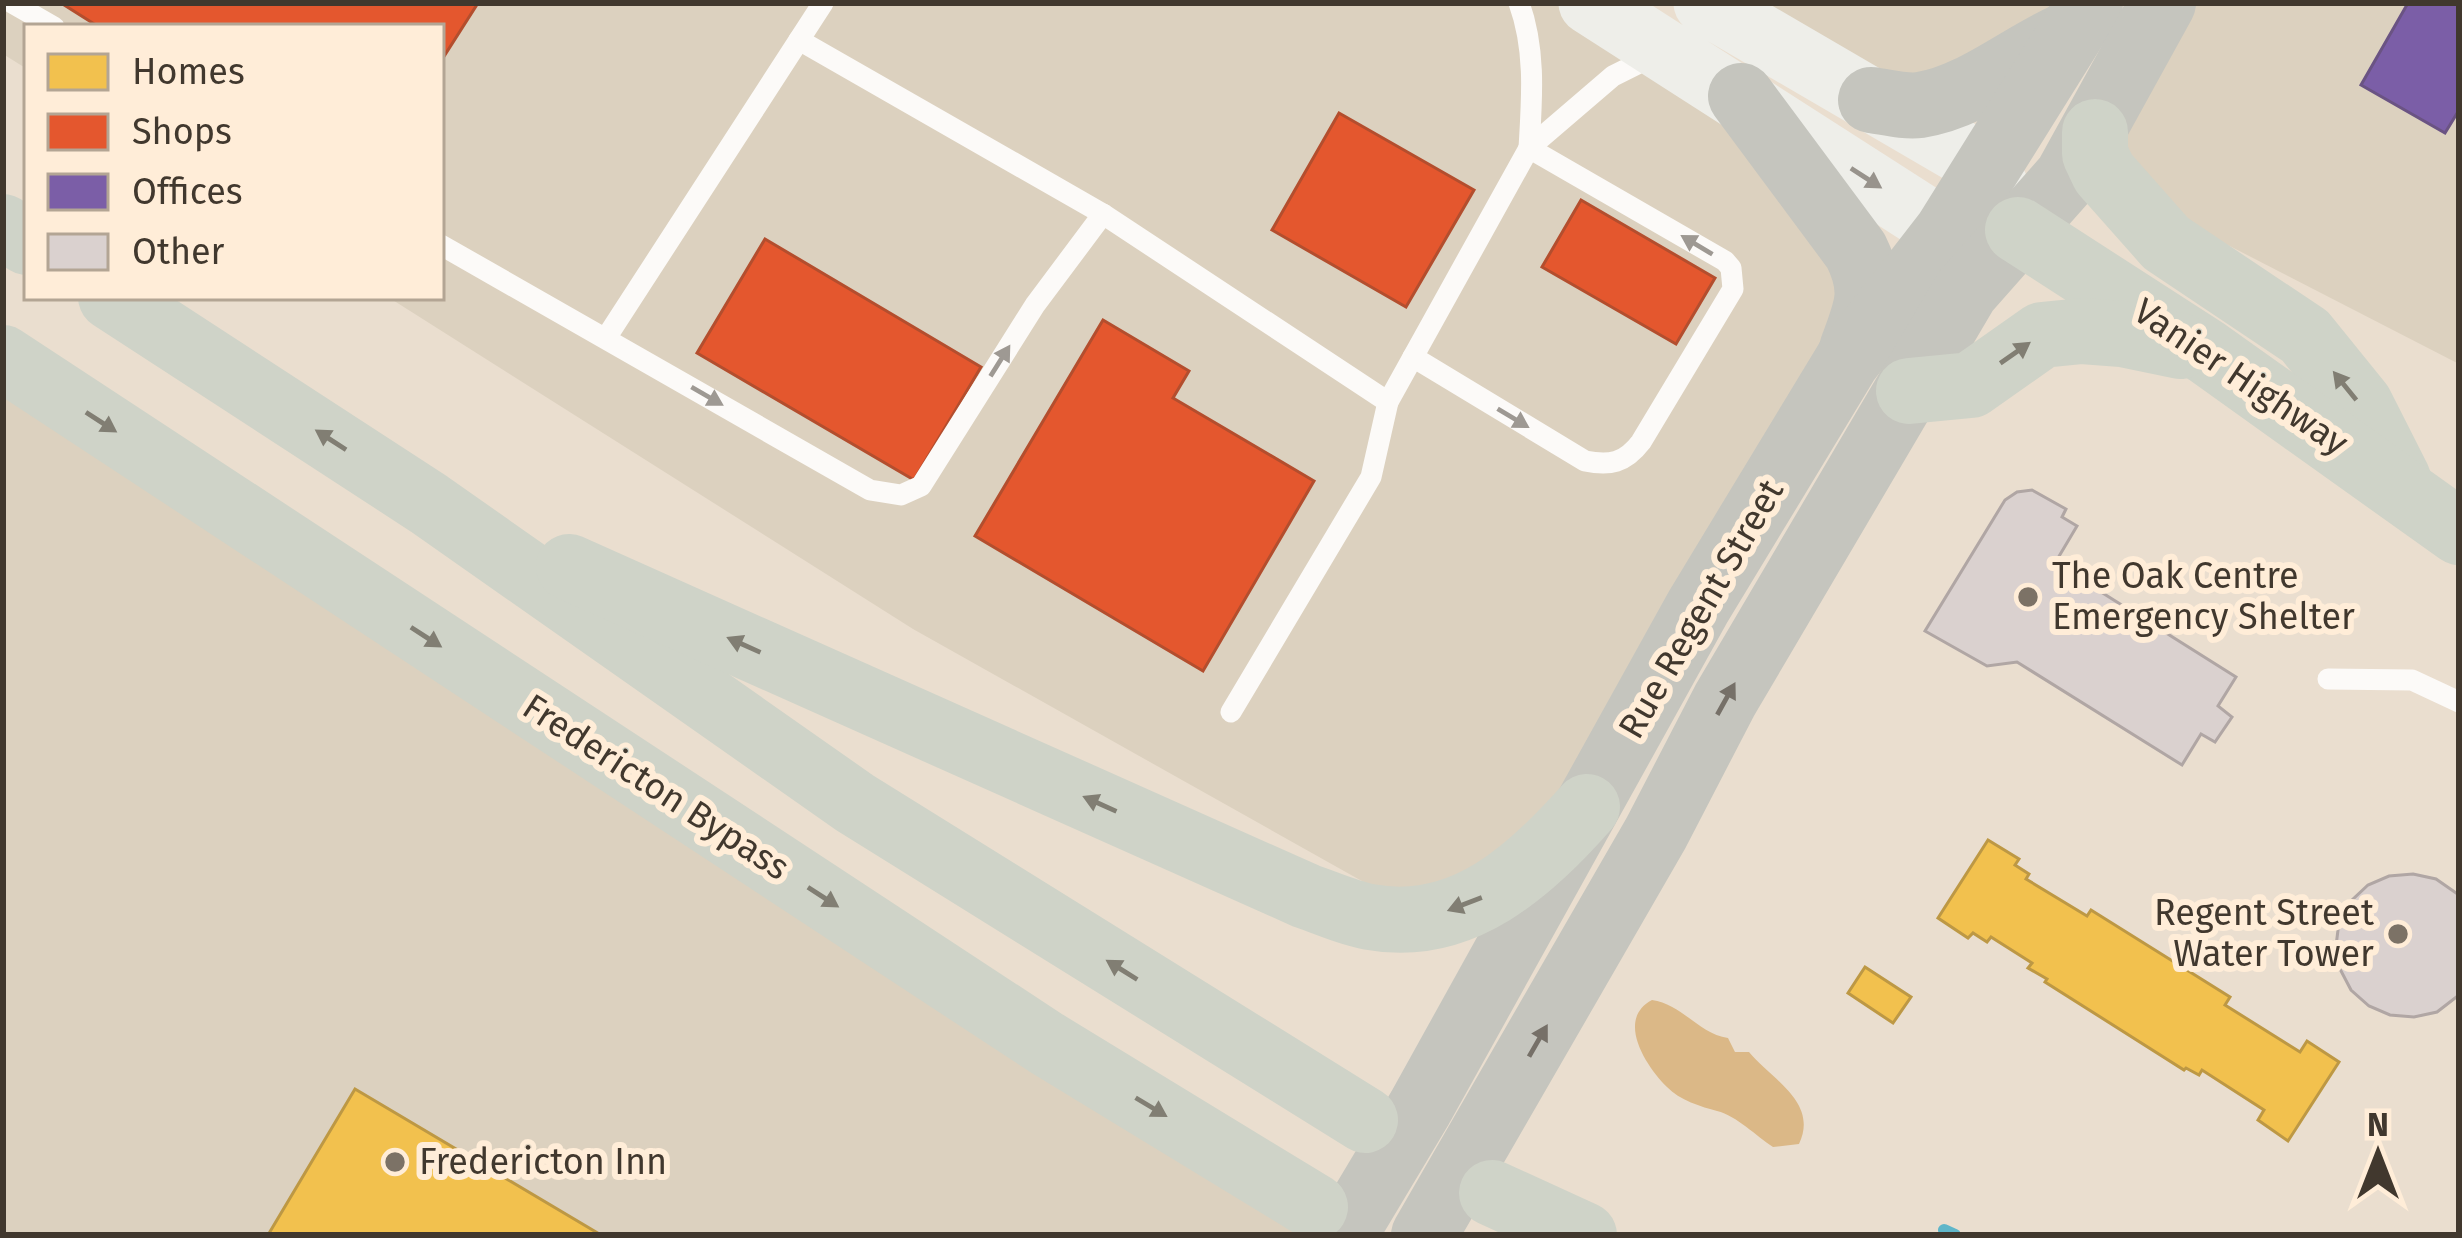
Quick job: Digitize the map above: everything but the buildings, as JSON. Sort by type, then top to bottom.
[{"type":"highway","points":[[2095,132],[2095,154],[2104,173],[2166,243],[2305,336],[2360,404],[2402,488]]},
{"type":"highway","name":"Vanier Highway","points":[[2018,230],[2207,352],[2459,532]]},
{"type":"highway","points":[[116,300],[429,504],[855,803],[1392,1114]]},
{"type":"highway","points":[[1909,391],[1970,385],[2042,335],[2122,334],[2207,352]]},
{"type":"highway","name":"Fredericton Bypass","points":[[3,358],[1046,1043],[1329,1221]]},
{"type":"highway","points":[[429,504],[1306,896],[1370,917],[1426,917],[1474,902],[1541,859],[1588,806]]},
{"type":"highway","points":[[1486,1167],[1584,1235]]},
{"type":"main road","points":[[1590,3],[1947,232],[2018,230],[1988,168],[1705,3]]},
{"type":"main road","name":"Rue Regent Street","points":[[1424,1235],[1486,1167],[1725,700],[1966,291],[2067,177],[2163,3]]},
{"type":"main road","points":[[1871,100],[1916,106],[1956,94],[2081,18]]},
{"type":"main road","name":"Rue Regent Street","points":[[1329,1221],[1588,806],[1699,608],[1847,361],[1947,232],[2081,18]]},
{"type":"main road","points":[[1741,96],[1856,251],[1869,277],[1869,305],[1847,361]]},
{"type":"lane","points":[[12,3],[49,24]]},
{"type":"lane","points":[[606,338],[823,3]]},
{"type":"lane","points":[[1519,3],[1528,29],[1532,85],[1529,148]]},
{"type":"lane","points":[[799,40],[1103,214],[1388,402]]},
{"type":"lane","points":[[1232,712],[1371,477],[1388,402],[1529,148],[1613,76],[1639,63],[1681,61]]},
{"type":"lane","points":[[1413,357],[1585,460],[1617,463],[1641,442],[1733,289],[1731,268],[1725,261],[1529,148]]},
{"type":"lane","points":[[444,247],[870,490],[901,496],[921,486],[1035,305],[1103,214]]},
{"type":"lane","points":[[2328,679],[2412,680],[2459,702]]},
{"type":"shaded area","points":[[3,3],[1590,3],[1681,61],[1869,277],[1587,807],[1426,917],[913,629],[393,300],[444,300],[444,24],[24,24],[24,67],[3,54]]},
{"type":"shaded area","points":[[1705,3],[2090,3],[1916,105]]},
{"type":"shaded area","points":[[2163,3],[2459,3],[2459,364],[2113,186]]},
{"type":"shaded area","points":[[3,358],[1299,1235],[3,1235]]},
{"type":"shaded area","points":[[1652,1000],[1728,1038],[1735,1052],[1749,1052],[1780,1082],[1803,1116],[1799,1144],[1773,1147],[1732,1117],[1684,1099],[1667,1087],[1643,1055],[1635,1030],[1641,1008]]},
{"type":"waterway","points":[[1944,1230],[1955,1235]]},
{"type":"place","name":"The Oak Centre Emergency Shelter","points":[[2028,597]]},
{"type":"place","name":"Regent Street Water Tower","points":[[2398,934]]},
{"type":"place","name":"Fredericton Inn","points":[[395,1162]]}]
